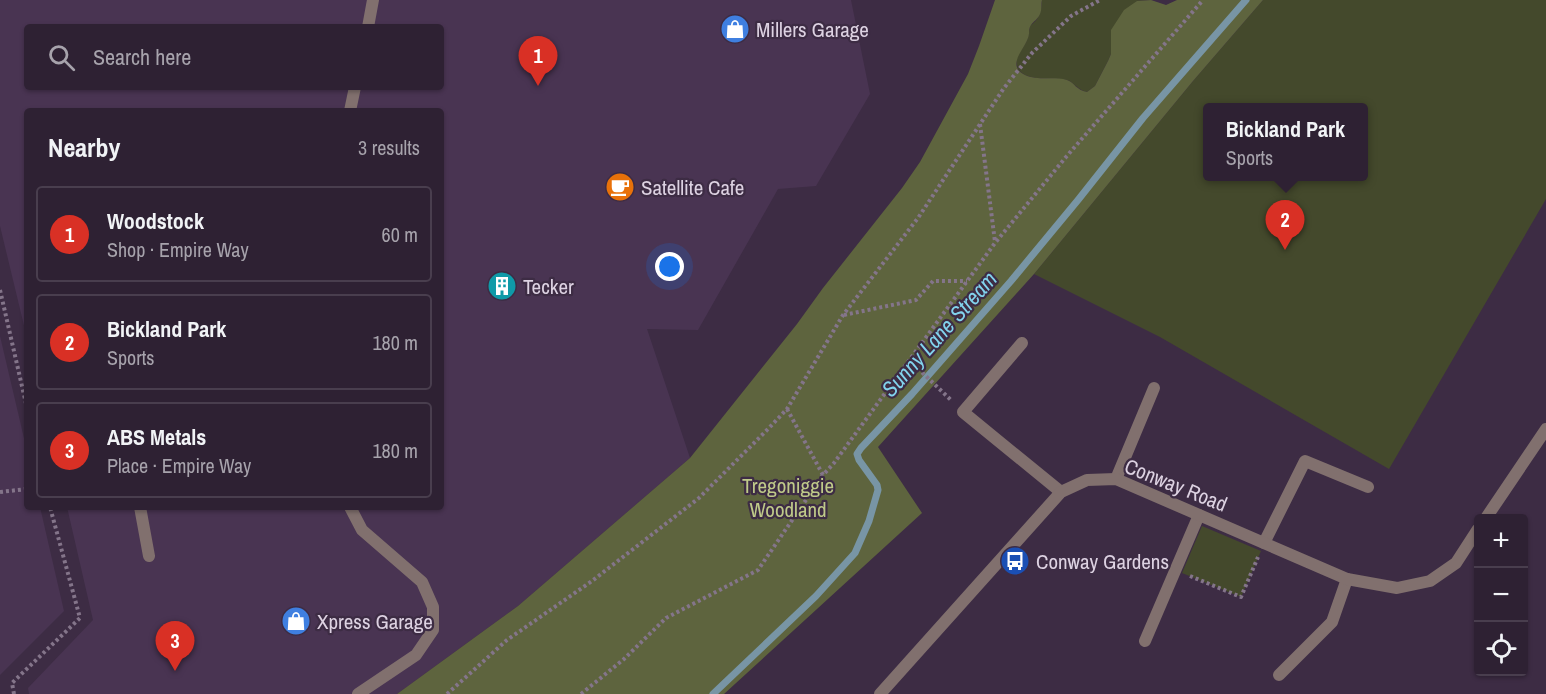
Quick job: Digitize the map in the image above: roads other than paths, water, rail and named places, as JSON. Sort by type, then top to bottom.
[{"type":"street","points":[[369,24],[373,0]]},
{"type":"street","points":[[351,108],[354,90]]},
{"type":"street","points":[[1022,343],[963,412],[1061,492]]},
{"type":"street","points":[[1116,479],[1154,388]]},
{"type":"street","points":[[1489,514],[1546,429]]},
{"type":"street","points":[[1264,543],[1305,461],[1368,487]]},
{"type":"street","name":"Conway Road","points":[[880,694],[1061,492],[1087,480],[1116,479],[1347,579],[1397,588],[1430,581],[1456,563],[1474,536]]},
{"type":"street","points":[[141,510],[149,556]]},
{"type":"street","points":[[352,510],[362,530],[422,582],[434,607],[433,630],[416,655],[358,694]]},
{"type":"street","points":[[1145,640],[1199,515]]},
{"type":"street","points":[[1280,675],[1332,622],[1347,579]]},
{"type":"waterway","name":"Sunny Lane Stream","points":[[713,694],[816,596],[855,553],[869,521],[878,490],[877,485],[859,460],[857,454],[861,448],[912,394],[1011,281],[1143,118],[1246,0]]},
{"type":"place","name":"Millers Garage","points":[[735,29]]},
{"type":"place","name":"Woodstock","points":[[538,86]]},
{"type":"place","name":"Satellite Cafe","points":[[620,187]]},
{"type":"place","name":"Bickland Park","points":[[1285,250]]},
{"type":"place","name":"Tecker","points":[[502,286]]},
{"type":"place","name":"Conway Gardens","points":[[1015,561]]},
{"type":"place","name":"Xpress Garage","points":[[296,621]]},
{"type":"place","name":"ABS Metals","points":[[175,671]]},
{"type":"park label","name":"Tregoniggie Woodland","points":[[788,497]]}]
